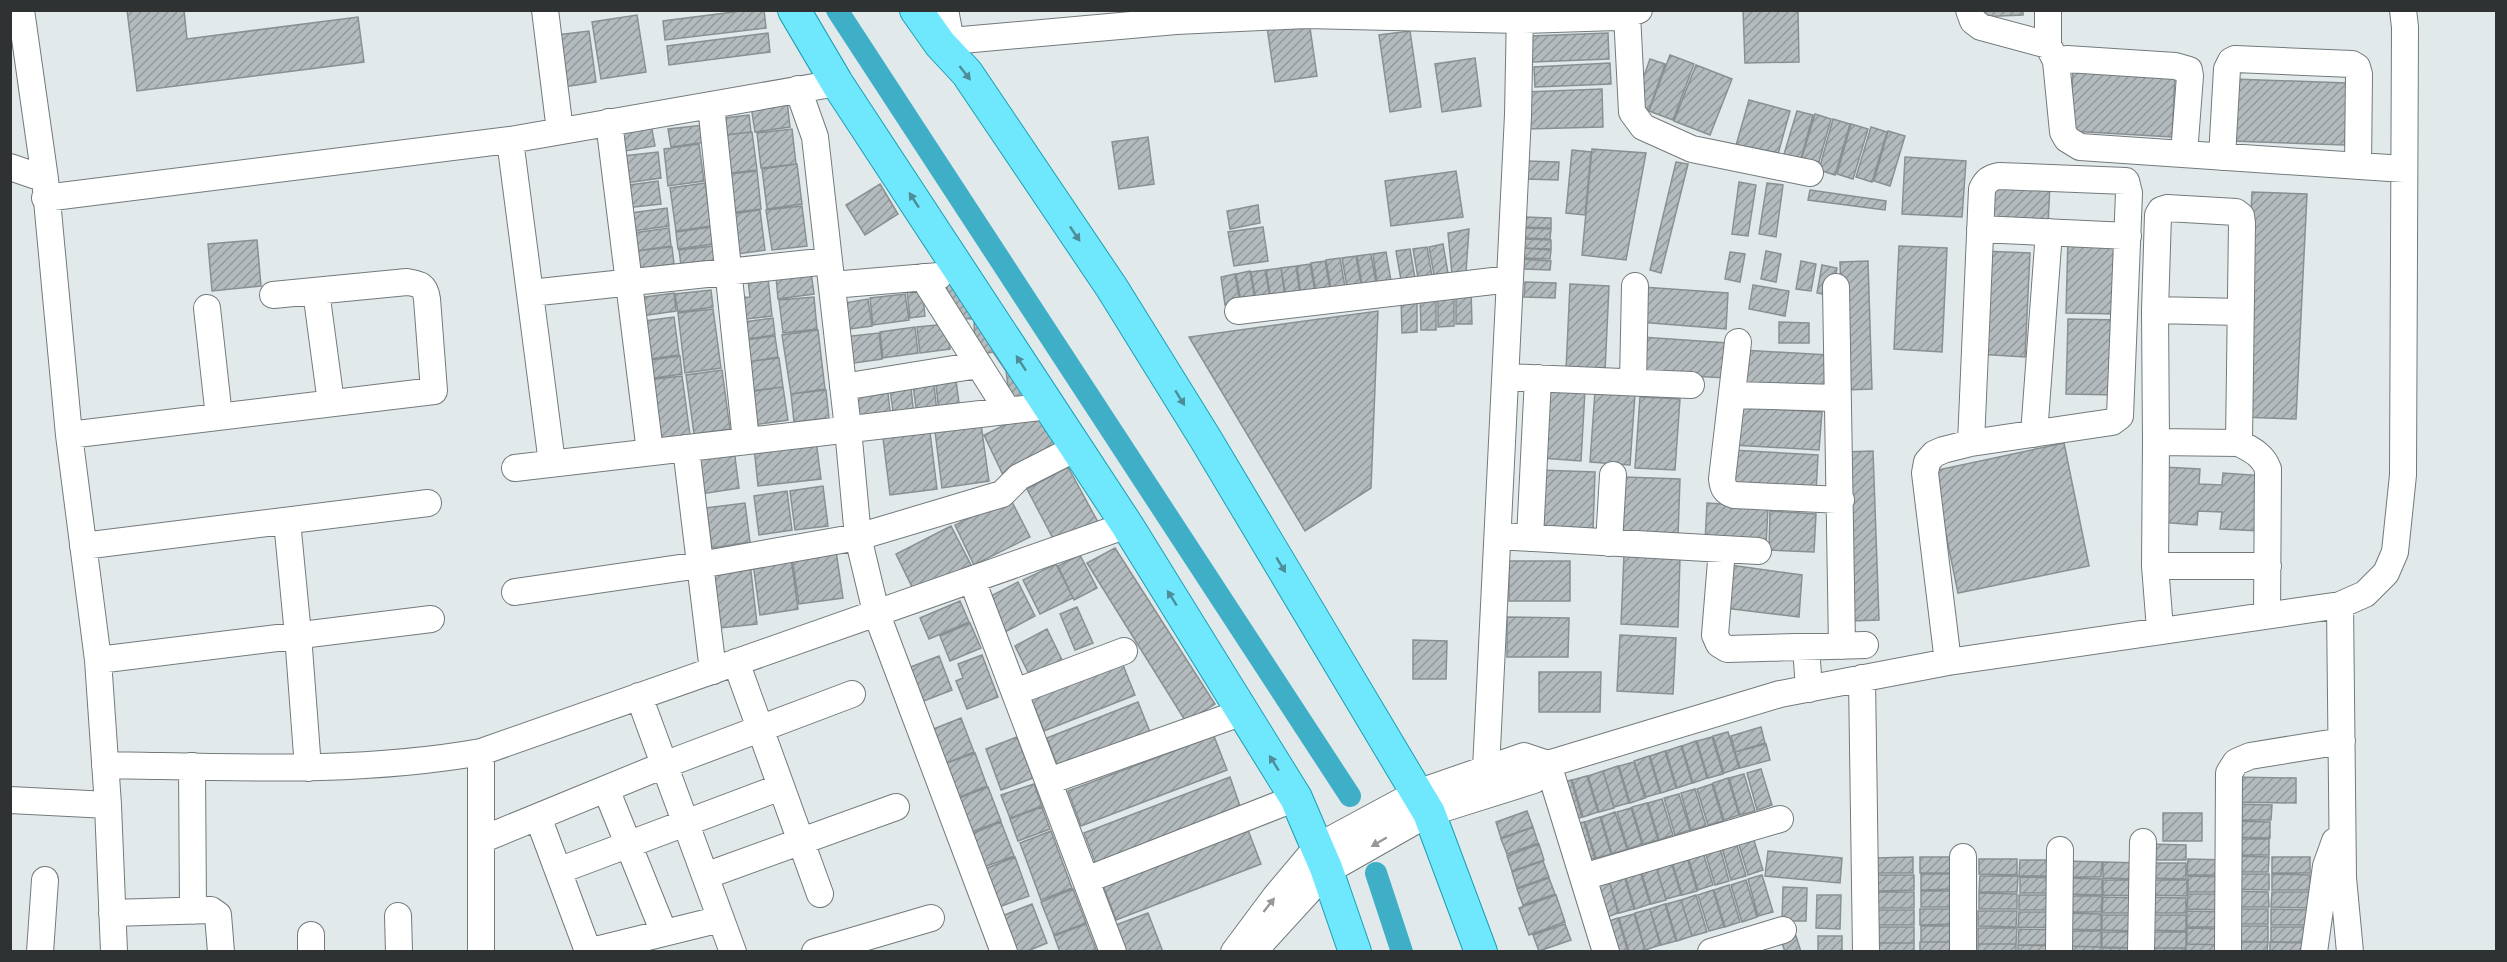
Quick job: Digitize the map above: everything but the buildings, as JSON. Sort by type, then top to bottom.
[{"type":"main road","points":[[794,10],[837,83],[1127,525],[1296,798],[1322,859],[1355,951]]},
{"type":"main road","points":[[916,10],[946,42],[967,73],[1112,288],[1205,438],[1423,803],[1481,951]]},
{"type":"street","points":[[21,10],[45,189],[69,435],[98,660],[108,805],[114,951]]},
{"type":"street","points":[[545,10],[560,131]]},
{"type":"street","points":[[945,10],[946,42],[1176,21],[1270,16],[1624,13],[1632,112],[1643,127],[1692,149],[1810,173]]},
{"type":"street","points":[[1969,10],[1973,21],[1981,27],[2052,53],[2089,60],[2175,66],[2188,70],[2190,76],[2184,154]]},
{"type":"street","points":[[2048,10],[2063,132],[2072,144],[2079,147],[2404,169]]},
{"type":"street","points":[[1423,803],[1480,796],[1534,780],[1548,764],[1780,694],[1948,662],[2160,629],[2340,605],[2366,594],[2386,573],[2395,552],[2403,475],[2405,27],[2403,10]]},
{"type":"street","points":[[1480,796],[1486,769],[1498,536],[1518,115],[1520,15]]},
{"type":"street","points":[[2222,157],[2227,69],[2231,61],[2235,59],[2352,64],[2357,67],[2359,74],[2358,166]]},
{"type":"street","points":[[10,167],[45,189],[510,140],[837,83]]},
{"type":"street","points":[[798,89],[815,137],[858,537],[876,612],[1004,951]]},
{"type":"street","points":[[711,105],[746,441]]},
{"type":"street","points":[[609,122],[650,452]]},
{"type":"street","points":[[510,140],[552,463]]},
{"type":"street","points":[[1948,662],[1925,473],[1927,462],[1934,454],[1971,443],[2112,422],[2120,416],[2128,236],[2129,193],[2126,181],[1993,177],[1988,179],[1982,189],[1971,443]]},
{"type":"street","points":[[2160,629],[2156,566],[2155,310],[2157,221],[2161,210],[2167,208],[2232,211],[2240,214],[2242,223],[2240,442]]},
{"type":"street","points":[[1980,229],[2128,236]]},
{"type":"street","points":[[2034,434],[2049,232]]},
{"type":"street","points":[[530,293],[729,272],[923,277],[963,274]]},
{"type":"street","points":[[923,277],[1008,411]]},
{"type":"street","points":[[1238,311],[1510,279]]},
{"type":"street","points":[[69,435],[434,391],[426,289],[420,284],[407,282],[273,295]]},
{"type":"street","points":[[1633,382],[1635,286]]},
{"type":"street","points":[[1722,549],[1715,635],[1719,644],[1727,649],[1854,645],[1841,500],[1836,398],[1836,287]]},
{"type":"street","points":[[316,291],[331,403]]},
{"type":"street","points":[[207,308],[219,417]]},
{"type":"street","points":[[2155,310],[2240,312]]},
{"type":"street","points":[[1738,342],[1722,479],[1727,493],[1841,500]]},
{"type":"street","points":[[843,387],[978,365]]},
{"type":"street","points":[[1506,376],[1691,385]]},
{"type":"street","points":[[1530,538],[1538,378]]},
{"type":"street","points":[[1733,395],[1836,398]]},
{"type":"street","points":[[515,468],[1049,406]]},
{"type":"street","points":[[2156,442],[2240,442],[2257,452],[2265,462],[2268,469],[2267,614]]},
{"type":"street","points":[[686,448],[700,565],[725,667],[761,730],[820,894]]},
{"type":"street","points":[[515,592],[700,565],[858,537],[1002,494],[1019,477],[1076,448]]},
{"type":"street","points":[[1609,543],[1613,475]]},
{"type":"street","points":[[83,546],[428,503]]},
{"type":"street","points":[[287,521],[308,768]]},
{"type":"street","points":[[105,765],[308,768],[442,759],[481,752],[1127,525]]},
{"type":"street","points":[[1498,536],[1758,551]]},
{"type":"street","points":[[2156,566],[2268,566]]},
{"type":"street","points":[[972,580],[1113,951]]},
{"type":"street","points":[[2340,605],[2343,878],[2350,951]]},
{"type":"street","points":[[98,660],[431,619]]},
{"type":"street","points":[[1806,647],[1809,688]]},
{"type":"street","points":[[1015,692],[1124,651]]},
{"type":"street","points":[[1862,678],[1866,951]]},
{"type":"street","points":[[481,840],[664,765],[852,694]]},
{"type":"street","points":[[639,696],[733,951]]},
{"type":"street","points":[[1049,781],[1243,712]]},
{"type":"street","points":[[2228,951],[2229,773],[2236,762],[2250,756],[2342,741]]},
{"type":"street","points":[[481,752],[481,951]]},
{"type":"street","points":[[1234,951],[1275,897],[1322,859],[1486,769],[1524,756],[1548,764]]},
{"type":"street","points":[[1548,764],[1606,951]]},
{"type":"street","points":[[192,766],[193,911]]},
{"type":"street","points":[[558,871],[781,787]]},
{"type":"street","points":[[606,789],[664,933]]},
{"type":"street","points":[[1086,880],[1296,798]]},
{"type":"street","points":[[10,801],[108,805]]},
{"type":"street","points":[[705,876],[896,807]]},
{"type":"street","points":[[538,817],[587,951],[721,919]]},
{"type":"street","points":[[2314,951],[2326,866],[2342,818]]},
{"type":"street","points":[[1583,877],[1780,819]]},
{"type":"street","points":[[2141,951],[2143,842]]},
{"type":"street","points":[[2059,951],[2060,850]]},
{"type":"street","points":[[1963,857],[1963,951]]},
{"type":"street","points":[[1252,951],[1322,859]]},
{"type":"street","points":[[40,951],[45,880]]},
{"type":"street","points":[[112,913],[211,910],[218,915],[221,951]]},
{"type":"street","points":[[398,916],[399,951]]},
{"type":"street","points":[[820,951],[931,918]]},
{"type":"street","points":[[1711,951],[1784,930]]},
{"type":"waterway","points":[[837,10],[1350,796]]},
{"type":"waterway","points":[[1376,873],[1402,952]]}]
